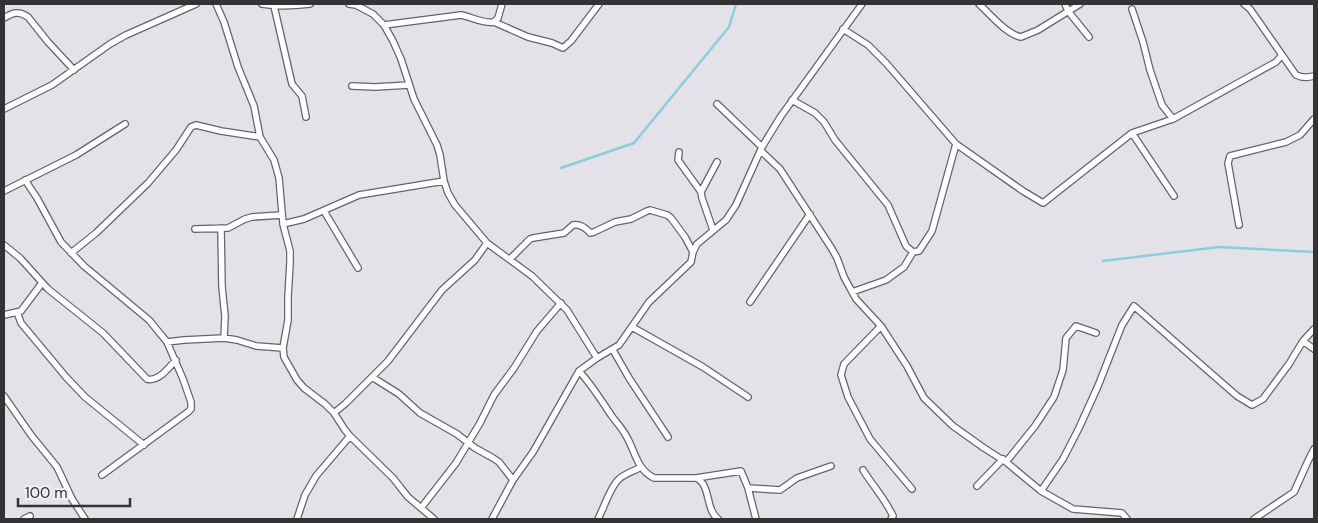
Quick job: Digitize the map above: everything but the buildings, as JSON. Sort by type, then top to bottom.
[{"type":"street","points":[[4,109],[52,85],[110,44],[126,35],[196,4]]},
{"type":"street","points":[[216,4],[254,106],[260,137],[277,168],[283,224],[290,252],[288,320],[282,348],[284,357],[297,380],[304,388],[334,413],[344,430],[393,478],[408,498],[434,519]]},
{"type":"street","points":[[262,4],[286,7],[310,4]]},
{"type":"street","points":[[348,4],[364,6],[384,25],[393,41],[414,99],[437,146],[444,181],[455,205],[487,242],[532,276],[561,303],[597,358]]},
{"type":"street","points":[[494,22],[498,18],[502,4]]},
{"type":"street","points":[[384,25],[461,15],[489,23],[494,22],[528,37],[563,48],[571,41],[599,4]]},
{"type":"street","points":[[492,519],[513,480],[533,452],[580,371],[619,345],[649,302],[691,262],[693,252],[698,244],[726,220],[736,205],[761,149],[792,100],[862,4]]},
{"type":"street","points":[[979,4],[1007,30],[1018,37],[1038,30],[1080,4]]},
{"type":"street","points":[[1065,4],[1068,11],[1089,37]]},
{"type":"street","points":[[1244,4],[1250,9],[1296,74],[1307,78],[1314,76]]},
{"type":"street","points":[[274,6],[292,84],[302,96],[306,117]]},
{"type":"street","points":[[1132,9],[1162,106],[1173,119]]},
{"type":"street","points":[[4,18],[17,12],[28,16],[48,42],[74,70]]},
{"type":"street","points":[[843,29],[868,45],[886,63],[956,144],[1043,203],[1132,133],[1173,119],[1276,62],[1282,55]]},
{"type":"street","points":[[352,86],[409,85]]},
{"type":"street","points":[[792,100],[815,113],[824,122],[835,140],[888,205],[906,246],[913,252]]},
{"type":"street","points":[[718,104],[780,169],[837,258],[844,277],[856,299],[881,326],[907,366],[924,398],[953,426],[1020,472],[1041,491],[1073,509],[1122,513],[1127,519]]},
{"type":"street","points":[[1239,225],[1228,163],[1230,156],[1286,142],[1300,135],[1314,120]]},
{"type":"street","points":[[4,191],[76,155],[125,124]]},
{"type":"street","points":[[71,253],[148,184],[176,150],[191,128],[196,125],[260,137]]},
{"type":"street","points":[[1132,133],[1174,196]]},
{"type":"street","points":[[852,292],[886,280],[904,267],[913,252],[919,250],[932,231],[956,144]]},
{"type":"street","points":[[679,152],[678,160],[701,192],[713,230]]},
{"type":"street","points":[[701,192],[717,162]]},
{"type":"street","points":[[25,180],[61,242],[84,266],[149,320],[167,342],[176,360],[191,402],[191,409],[102,475]]},
{"type":"street","points":[[283,224],[304,218],[359,195],[444,181]]},
{"type":"street","points":[[324,210],[358,268]]},
{"type":"street","points":[[510,259],[533,238],[564,233],[572,225],[579,224],[590,232],[594,232],[650,210],[671,218],[693,252]]},
{"type":"street","points":[[750,302],[810,214]]},
{"type":"street","points":[[195,229],[228,228],[252,217],[282,215]]},
{"type":"street","points":[[221,228],[222,287],[225,316],[224,338]]},
{"type":"street","points":[[334,413],[392,356],[442,290],[475,260],[487,242]]},
{"type":"street","points":[[4,245],[20,258],[42,283],[103,333],[147,379],[157,379],[176,360]]},
{"type":"street","points":[[4,315],[24,308],[42,283]]},
{"type":"street","points":[[420,508],[456,463],[494,395],[514,368],[537,331],[561,303]]},
{"type":"street","points":[[1041,491],[1063,459],[1079,428],[1122,325],[1134,306],[1237,396],[1252,405],[1263,399],[1314,328]]},
{"type":"street","points":[[17,312],[21,322],[72,384],[85,397],[144,445]]},
{"type":"street","points":[[632,326],[703,367],[748,397]]},
{"type":"street","points":[[881,326],[844,364],[841,375],[848,397],[870,439],[912,489]]},
{"type":"street","points":[[977,486],[1005,461],[1035,426],[1054,397],[1062,370],[1066,338],[1076,326],[1096,332]]},
{"type":"street","points":[[167,342],[224,338],[266,347],[282,348]]},
{"type":"street","points":[[1303,341],[1314,349]]},
{"type":"street","points":[[613,350],[668,437]]},
{"type":"street","points":[[580,371],[590,382],[625,434],[641,468],[649,476],[654,478],[696,478],[741,471],[748,488],[756,519]]},
{"type":"street","points":[[372,377],[405,399],[420,413],[457,434],[498,462],[513,480]]},
{"type":"street","points":[[4,396],[31,435],[57,467],[72,499],[85,519]]},
{"type":"street","points":[[297,519],[305,495],[316,476],[350,436]]},
{"type":"street","points":[[1254,519],[1294,492],[1314,449]]},
{"type":"street","points":[[748,488],[780,490],[797,478],[831,466]]},
{"type":"street","points":[[598,519],[608,496],[618,480],[641,468]]},
{"type":"street","points":[[864,470],[872,484],[888,504],[893,516],[891,519]]},
{"type":"street","points":[[696,478],[704,485],[713,515],[718,519]]},
{"type":"waterway","points":[[561,168],[634,143],[729,27],[736,4]]},
{"type":"waterway","points":[[1103,261],[1219,247],[1314,252]]}]
